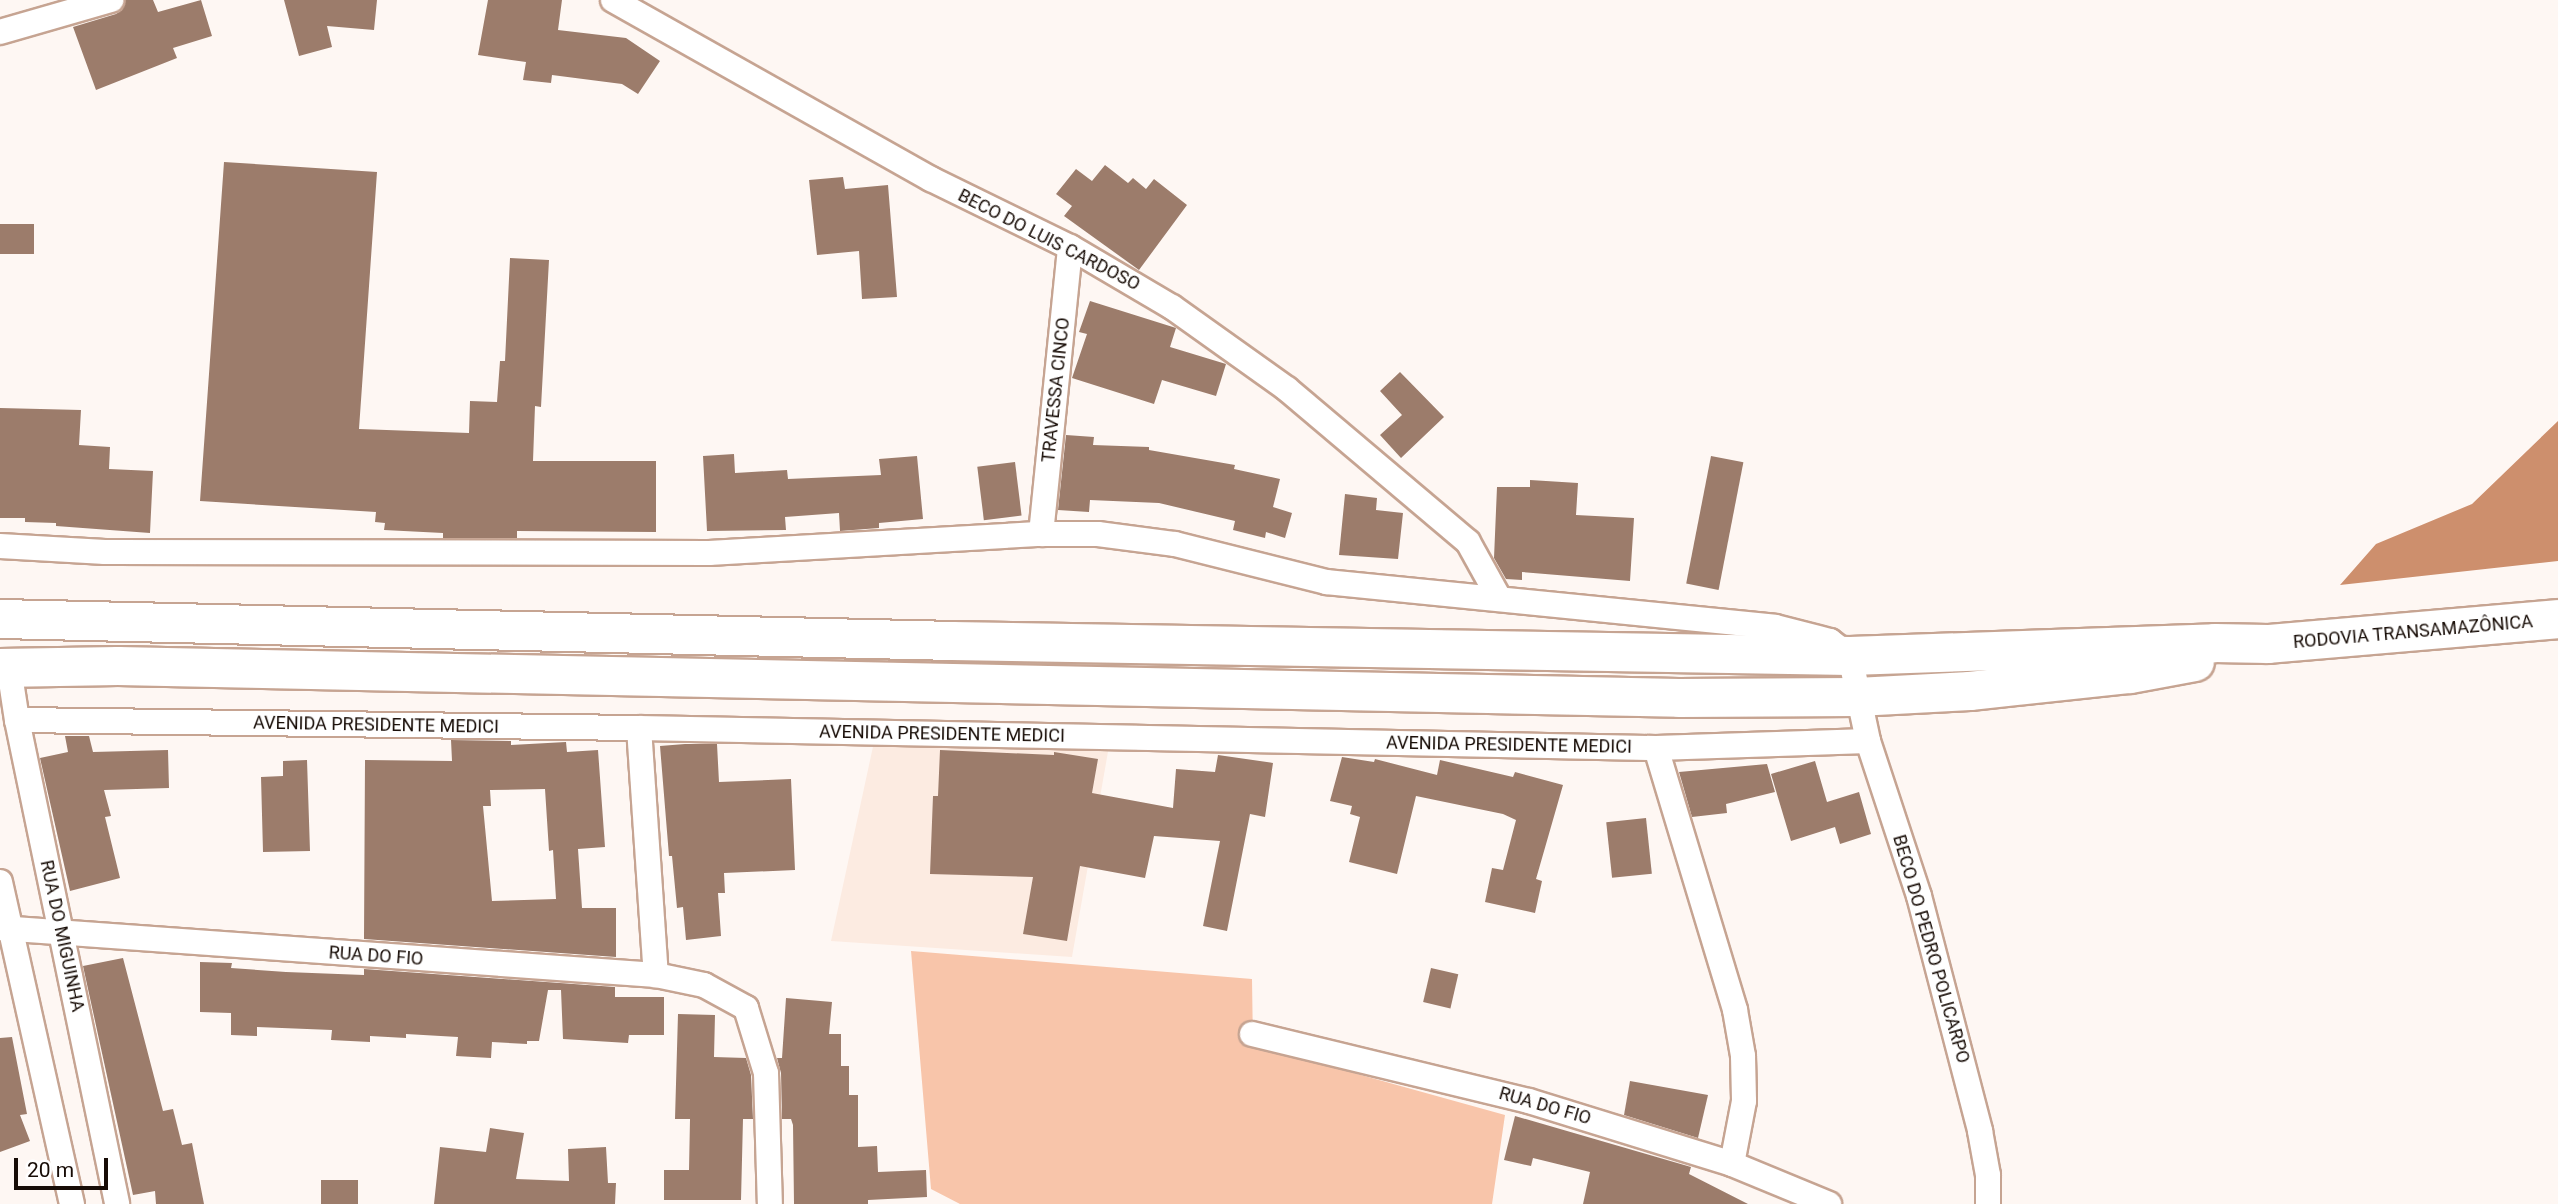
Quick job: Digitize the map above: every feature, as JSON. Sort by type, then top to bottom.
[{"type":"main road","points":[[0,619],[952,642],[1850,656],[2214,643],[2268,644]]},
{"type":"main road","name":"RODOVIA TRANSAMAZÔNICA","points":[[2268,644],[2558,619]]},
{"type":"main road","points":[[118,666],[123,621]]},
{"type":"main road","points":[[4,668],[118,666],[1665,698],[1857,697],[1970,691],[2130,674],[2268,644]]},
{"type":"street","points":[[0,32],[111,0]]},
{"type":"street","name":"BECO DO LUIS CARDOSO","points":[[613,0],[931,179],[1070,247],[1172,307],[1287,389],[1468,542],[1499,598]]},
{"type":"street","name":"TRAVESSA CINCO","points":[[1041,534],[1070,247]]},
{"type":"street","points":[[0,546],[105,552],[695,553],[818,549],[1041,534],[1098,534],[1175,544],[1326,582],[1775,627],[1830,640],[1850,656]]},
{"type":"street","name":"BECO DO PEDRO POLICARPO","points":[[1850,656],[1868,741],[1919,896],[1963,1061],[1988,1175],[1988,1204]]},
{"type":"street","name":"RUA DO MIGUINHA","points":[[4,668],[117,1204]]},
{"type":"street","name":"AVENIDA PRESIDENTE MEDICI","points":[[16,720],[639,728],[1656,748],[1868,741]]},
{"type":"street","points":[[639,728],[656,975]]},
{"type":"street","points":[[1656,748],[1735,1010],[1743,1056],[1744,1101],[1732,1164]]},
{"type":"street","points":[[0,882],[5,929],[72,1204]]},
{"type":"street","name":"RUA DO FIO","points":[[5,929],[656,975],[704,985],[746,1008],[766,1073],[770,1204]]},
{"type":"street","name":"RUA DO FIO","points":[[1252,1034],[1529,1101],[1732,1164],[1829,1204]]},
{"type":"shaded area","points":[[2558,421],[2558,561],[2340,585],[2376,544],[2472,504]]},
{"type":"shaded area","points":[[874,742],[1109,746],[1072,957],[831,941]]},
{"type":"shaded area","points":[[911,951],[1252,979],[1253,1045],[1505,1115],[1492,1204],[960,1204],[931,1189]]},
{"type":"building","points":[[125,0],[153,0],[158,12],[201,0],[212,36],[173,48],[177,58],[96,90],[73,27],[116,14],[122,10]]},
{"type":"building","points":[[284,0],[377,0],[374,30],[327,26],[332,47],[299,56]]},
{"type":"building","points":[[488,0],[562,0],[558,30],[626,38],[660,61],[638,94],[622,84],[552,75],[551,83],[523,80],[526,62],[478,55]]},
{"type":"building","points":[[224,162],[377,172],[359,429],[469,433],[470,401],[497,402],[500,361],[505,361],[510,258],[549,260],[541,407],[535,406],[533,461],[656,461],[656,532],[517,531],[517,538],[443,538],[443,533],[384,530],[385,523],[375,522],[376,512],[200,501]]},
{"type":"building","points":[[1105,165],[1128,183],[1133,178],[1146,189],[1154,179],[1187,205],[1139,270],[1064,216],[1072,206],[1056,194],[1076,169],[1092,181]]},
{"type":"building","points":[[843,177],[845,189],[888,185],[897,297],[862,299],[859,251],[817,255],[809,180]]},
{"type":"building","points":[[0,224],[34,224],[34,254],[0,254]]},
{"type":"building","points":[[1090,301],[1176,328],[1170,347],[1226,364],[1216,396],[1162,380],[1154,404],[1072,378],[1087,334],[1079,332]]},
{"type":"building","points":[[1400,372],[1444,417],[1401,458],[1380,435],[1402,415],[1380,391]]},
{"type":"building","points":[[0,408],[81,410],[79,445],[110,447],[109,469],[153,471],[150,533],[56,526],[56,523],[25,522],[25,518],[0,518]]},
{"type":"building","points":[[1066,435],[1094,437],[1093,445],[1149,447],[1149,450],[1235,465],[1234,469],[1280,479],[1273,507],[1292,513],[1285,538],[1266,532],[1265,538],[1233,530],[1235,521],[1159,503],[1090,500],[1089,512],[1058,510]]},
{"type":"building","points":[[734,454],[735,473],[787,470],[788,479],[881,475],[879,459],[917,456],[923,519],[879,523],[879,528],[840,531],[839,513],[785,517],[786,530],[707,531],[703,456]]},
{"type":"building","points":[[1711,456],[1743,462],[1719,590],[1686,584]]},
{"type":"building","points":[[1015,462],[1022,516],[984,520],[977,467]]},
{"type":"building","points":[[1530,480],[1578,483],[1576,515],[1634,518],[1630,581],[1522,572],[1522,580],[1506,579],[1494,558],[1497,487],[1530,487]]},
{"type":"building","points":[[1345,494],[1377,498],[1376,510],[1403,513],[1398,559],[1339,555]]},
{"type":"building","points":[[65,736],[89,736],[93,752],[168,750],[169,788],[104,790],[111,816],[105,817],[120,878],[70,891],[40,758],[68,752]]},
{"type":"building","points":[[451,740],[511,741],[511,745],[566,742],[567,752],[598,750],[605,847],[578,849],[582,908],[616,908],[616,957],[364,939],[365,760],[452,761]],"holes":[[[545,789],[549,851],[553,850],[556,899],[492,901],[483,806],[491,806],[490,790]]]},
{"type":"building","points":[[717,744],[719,782],[791,779],[795,870],[724,873],[725,893],[718,893],[721,936],[686,940],[683,907],[677,908],[672,856],[669,856],[660,746]]},
{"type":"building","points":[[940,750],[1054,755],[1054,752],[1098,759],[1092,793],[1173,808],[1176,769],[1215,772],[1218,755],[1273,763],[1265,817],[1250,814],[1227,931],[1203,926],[1220,841],[1154,836],[1145,878],[1080,866],[1067,941],[1023,934],[1033,877],[930,874],[933,796],[938,796]]},
{"type":"building","points":[[1342,757],[1374,762],[1375,759],[1437,775],[1440,760],[1513,777],[1515,772],[1563,785],[1536,879],[1542,881],[1535,913],[1485,902],[1492,868],[1503,870],[1516,820],[1503,814],[1416,796],[1397,874],[1349,862],[1360,817],[1350,814],[1352,806],[1330,801]]},
{"type":"building","points":[[307,760],[310,851],[263,852],[261,777],[283,776],[283,761]]},
{"type":"building","points":[[1815,761],[1827,802],[1859,792],[1871,834],[1840,844],[1835,827],[1791,841],[1771,774]]},
{"type":"building","points":[[1767,764],[1775,792],[1726,804],[1727,813],[1692,817],[1679,772]]},
{"type":"building","points":[[1646,818],[1652,874],[1612,878],[1606,822]]},
{"type":"building","points":[[123,958],[163,1111],[173,1109],[182,1145],[192,1143],[204,1204],[156,1204],[155,1191],[133,1195],[83,966]]},
{"type":"building","points":[[200,962],[232,963],[231,968],[286,972],[364,975],[364,969],[615,987],[615,997],[664,997],[664,1035],[629,1035],[628,1043],[563,1039],[561,990],[548,990],[539,1041],[527,1041],[527,1044],[492,1042],[491,1058],[456,1056],[458,1037],[406,1034],[406,1038],[370,1036],[370,1042],[331,1040],[332,1030],[257,1027],[257,1036],[231,1035],[231,1013],[200,1012]]},
{"type":"building","points":[[1431,968],[1458,974],[1450,1008],[1423,1002]]},
{"type":"building","points":[[786,998],[832,1002],[829,1034],[841,1034],[841,1066],[849,1066],[849,1095],[858,1095],[858,1147],[877,1146],[878,1172],[926,1170],[927,1197],[868,1200],[868,1204],[794,1204],[793,1125],[791,1119],[782,1119],[781,1073],[777,1058],[782,1058]]},
{"type":"building","points":[[678,1014],[715,1015],[714,1057],[746,1058],[751,1075],[753,1119],[743,1119],[741,1200],[664,1200],[664,1170],[689,1170],[690,1119],[675,1119]]},
{"type":"building","points":[[12,1037],[27,1114],[20,1115],[30,1141],[0,1152],[0,1038]]},
{"type":"building","points":[[1630,1081],[1708,1095],[1698,1138],[1624,1115]]},
{"type":"building","points":[[1515,1116],[1691,1167],[1689,1174],[1748,1204],[1583,1204],[1590,1172],[1533,1158],[1531,1166],[1504,1160]]},
{"type":"building","points":[[490,1128],[524,1133],[516,1179],[569,1181],[568,1149],[606,1147],[608,1183],[616,1183],[615,1204],[434,1204],[440,1147],[486,1152]]},
{"type":"building","points":[[321,1180],[358,1180],[358,1204],[321,1204]]}]
